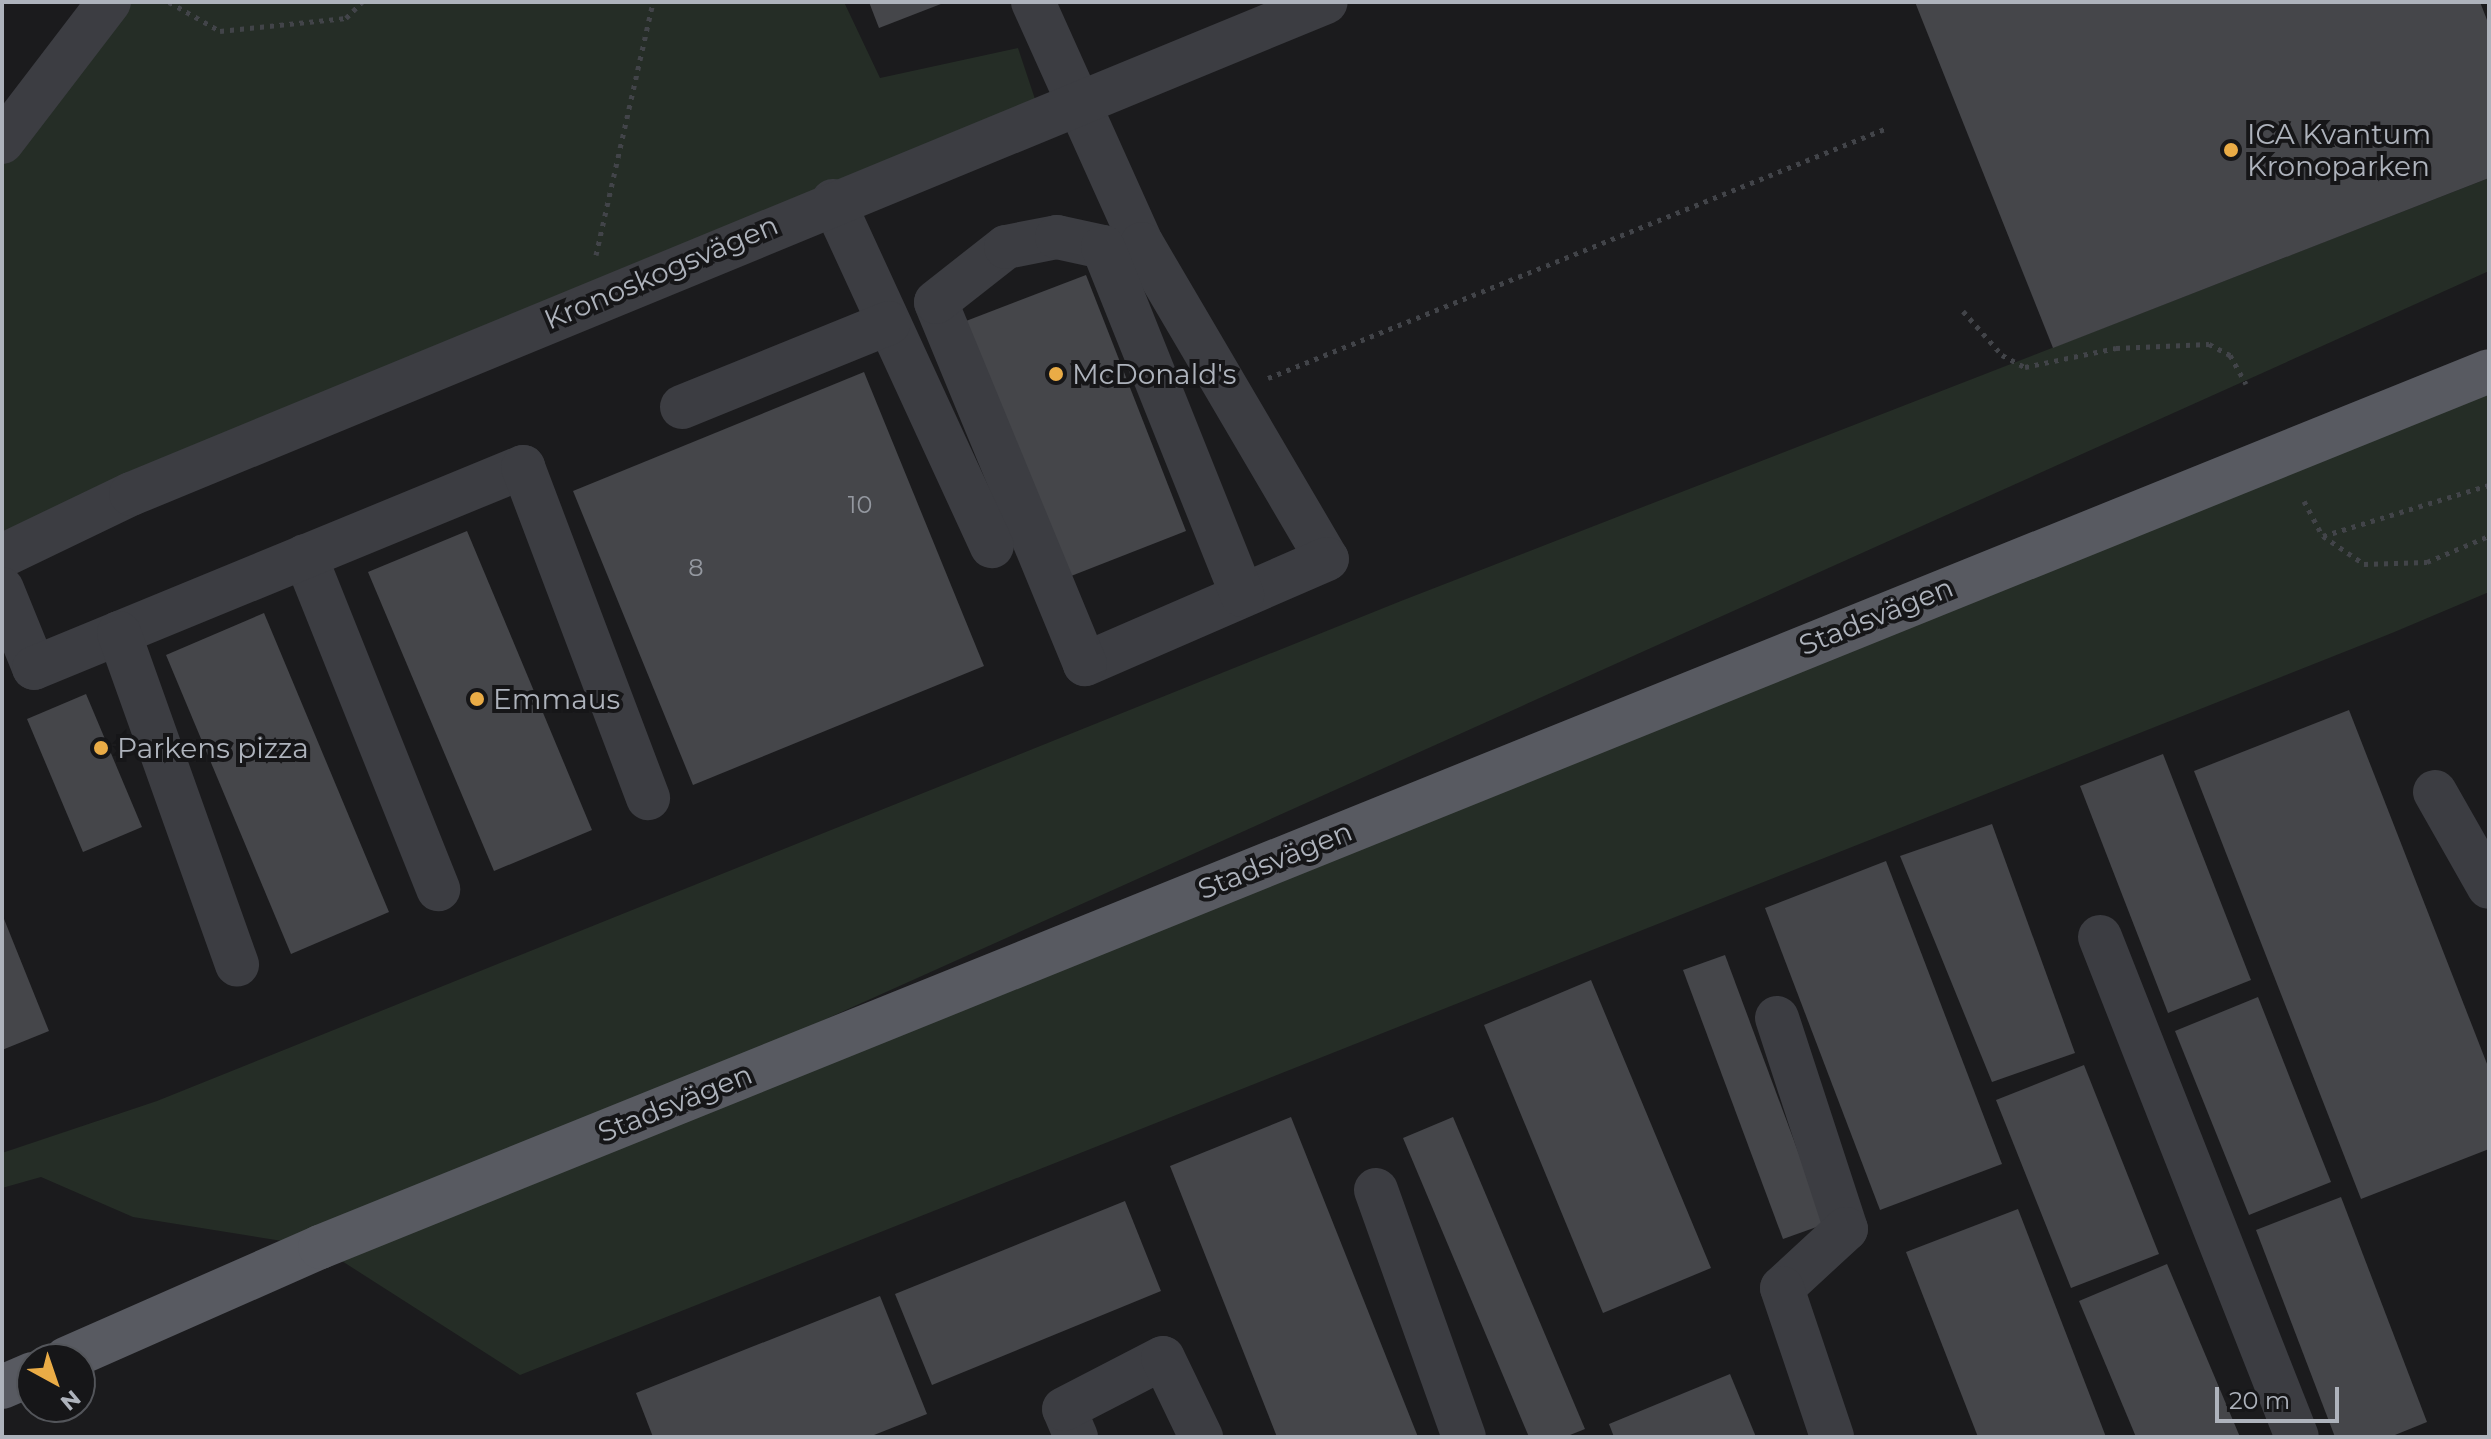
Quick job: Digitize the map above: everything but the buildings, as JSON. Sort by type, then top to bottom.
[{"type":"main road","name":"Stadsvägen","points":[[96,1346],[320,1247],[2489,371]]},
{"type":"street","points":[[2,142],[109,2]]},
{"type":"street","points":[[1033,2],[1073,104],[1142,244],[1327,559],[1085,664],[936,302],[969,270],[1006,247],[1057,237],[1103,247],[1242,595]]},
{"type":"street","name":"Kronoskogsvägen","points":[[2,556],[131,494],[833,201],[1326,2]]},
{"type":"street","points":[[833,201],[992,546]]},
{"type":"street","points":[[682,407],[889,323]]},
{"type":"street","points":[[2,589],[34,668],[523,467],[648,798]]},
{"type":"street","points":[[305,556],[438,889]]},
{"type":"street","points":[[119,633],[237,965]]},
{"type":"street","points":[[2435,792],[2489,887]]},
{"type":"street","points":[[2100,937],[2297,1437]]},
{"type":"street","points":[[1777,1018],[1846,1229],[1782,1288],[1832,1437]]},
{"type":"street","points":[[1376,1190],[1464,1437]]},
{"type":"street","points":[[1076,1437],[1064,1409],[1163,1358],[1201,1437]]},
{"type":"path","points":[[169,2],[220,31],[346,18],[362,2]]},
{"type":"path","points":[[594,264],[653,2]]},
{"type":"path","points":[[1383,330],[1887,128]]},
{"type":"path","points":[[1963,311],[2002,355],[2025,367],[2116,348],[2209,344],[2230,355],[2246,384]]},
{"type":"path","points":[[2323,536],[2489,485]]},
{"type":"path","points":[[2304,501],[2323,536],[2364,564],[2427,562],[2489,536]]},
{"type":"shaded area","points":[[117,2],[844,2],[880,78],[1018,48],[1041,117],[2,556],[2,151]]},
{"type":"shaded area","points":[[2489,178],[2489,271],[348,1234],[2489,371],[2489,592],[2392,633],[520,1375],[320,1247],[133,1217],[41,1177],[2,1188],[2,1153],[157,1101],[1401,601]]},
{"type":"place","name":"ICA Kvantum Kronoparken","points":[[2231,150]]},
{"type":"place","name":"McDonald's","points":[[1056,374]]},
{"type":"place","name":"Emmaus","points":[[477,699]]},
{"type":"place","name":"Parkens pizza","points":[[101,748]]}]
